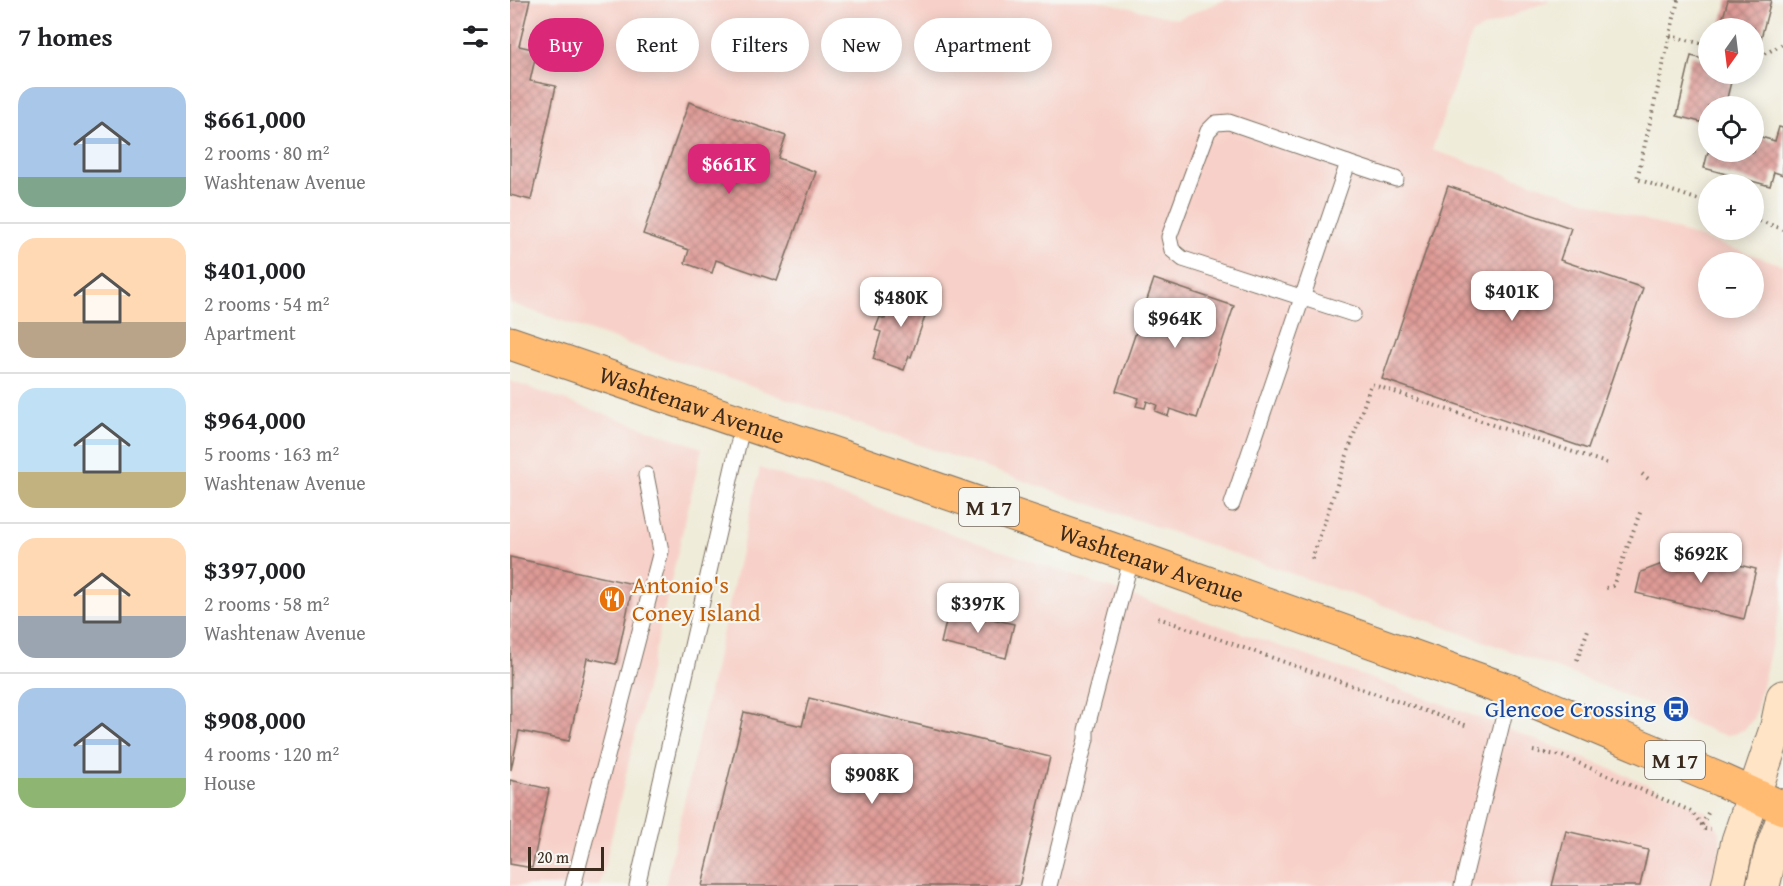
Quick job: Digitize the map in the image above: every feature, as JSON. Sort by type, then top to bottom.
[{"type":"main road","name":"Washtenaw Avenue","points":[[510,343],[1132,556],[1510,691],[1783,808]]},
{"type":"main road","points":[[1728,886],[1738,841],[1777,726],[1783,697]]},
{"type":"main road","points":[[1763,886],[1771,852],[1783,819]]},
{"type":"lane","points":[[1353,314],[1183,259],[1172,250],[1169,237],[1208,131],[1216,123],[1229,122],[1396,179]]},
{"type":"lane","points":[[1232,504],[1348,163]]},
{"type":"lane","points":[[636,886],[743,423]]},
{"type":"lane","points":[[573,886],[661,551],[646,476]]},
{"type":"lane","points":[[1049,886],[1086,738],[1086,730],[1132,556]]},
{"type":"lane","points":[[1462,886],[1510,691]]},
{"type":"path","points":[[1678,0],[1637,179],[1698,200]]},
{"type":"path","points":[[1670,36],[1698,43]]},
{"type":"path","points":[[1764,54],[1783,44]]},
{"type":"path","points":[[1764,222],[1783,229]]},
{"type":"path","points":[[1312,559],[1371,384],[1609,464]]},
{"type":"path","points":[[1642,474],[1651,481]]},
{"type":"path","points":[[1606,588],[1612,586],[1641,510]]},
{"type":"path","points":[[1158,618],[1468,726]]},
{"type":"path","points":[[1577,660],[1589,627]]},
{"type":"path","points":[[1533,751],[1562,756],[1690,811],[1705,829],[1717,830]]},
{"type":"path","points":[[1702,825],[1708,813]]},
{"type":"shaded area","points":[[510,0],[1096,0],[1177,19],[1225,0],[1550,0],[1472,33],[1432,150],[1698,237],[1698,240],[1707,240],[1743,252],[1698,252],[1698,318],[1764,318],[1764,259],[1783,265],[1783,597],[1753,719],[1745,729],[1725,735],[1578,676],[1434,623],[510,303]]},
{"type":"shaded area","points":[[510,381],[702,448],[600,886],[510,886]]},
{"type":"shaded area","points":[[760,468],[1456,709],[1663,791],[1705,811],[1717,827],[1720,834],[1720,847],[1712,886],[665,886]]},
{"type":"building","points":[[510,0],[530,0],[519,46],[528,48],[528,72],[532,72],[530,81],[556,86],[531,200],[510,195]]},
{"type":"building","points":[[1728,0],[1771,0],[1764,27],[1764,18],[1723,18]]},
{"type":"building","points":[[1691,56],[1698,58],[1698,84],[1730,84],[1728,96],[1698,96],[1698,121],[1677,116]]},
{"type":"building","points":[[689,102],[786,136],[778,158],[816,172],[777,281],[716,260],[712,273],[685,263],[689,250],[643,234]]},
{"type":"building","points":[[1779,127],[1783,128],[1783,175],[1774,172],[1770,186],[1764,184],[1764,174],[1726,174],[1704,168],[1706,162],[1764,162],[1764,138],[1775,141]]},
{"type":"building","points":[[1448,186],[1571,228],[1560,260],[1643,288],[1588,449],[1382,379]]},
{"type":"building","points":[[1154,279],[1234,306],[1197,418],[1170,409],[1168,416],[1155,411],[1157,405],[1147,401],[1145,408],[1136,406],[1139,398],[1116,391]]},
{"type":"building","points":[[896,287],[931,299],[911,357],[909,356],[904,370],[873,359],[881,332],[875,330],[880,317],[885,319]]},
{"type":"building","points":[[1698,555],[1756,569],[1744,619],[1636,593],[1641,572],[1683,556],[1697,560]]},
{"type":"building","points":[[510,557],[633,584],[616,664],[587,658],[569,741],[519,731],[511,770]]},
{"type":"building","points":[[949,609],[1014,624],[1006,658],[941,643]]},
{"type":"building","points":[[809,698],[1050,757],[1019,886],[702,886],[744,712],[802,726]]},
{"type":"building","points":[[510,780],[549,789],[532,868],[510,864]]},
{"type":"building","points":[[1566,831],[1648,850],[1640,886],[1552,886]]},
{"type":"place","name":"Antonio's Coney Island","points":[[612,599]]},
{"type":"place","name":"Glencoe Crossing","points":[[1676,709]]}]
